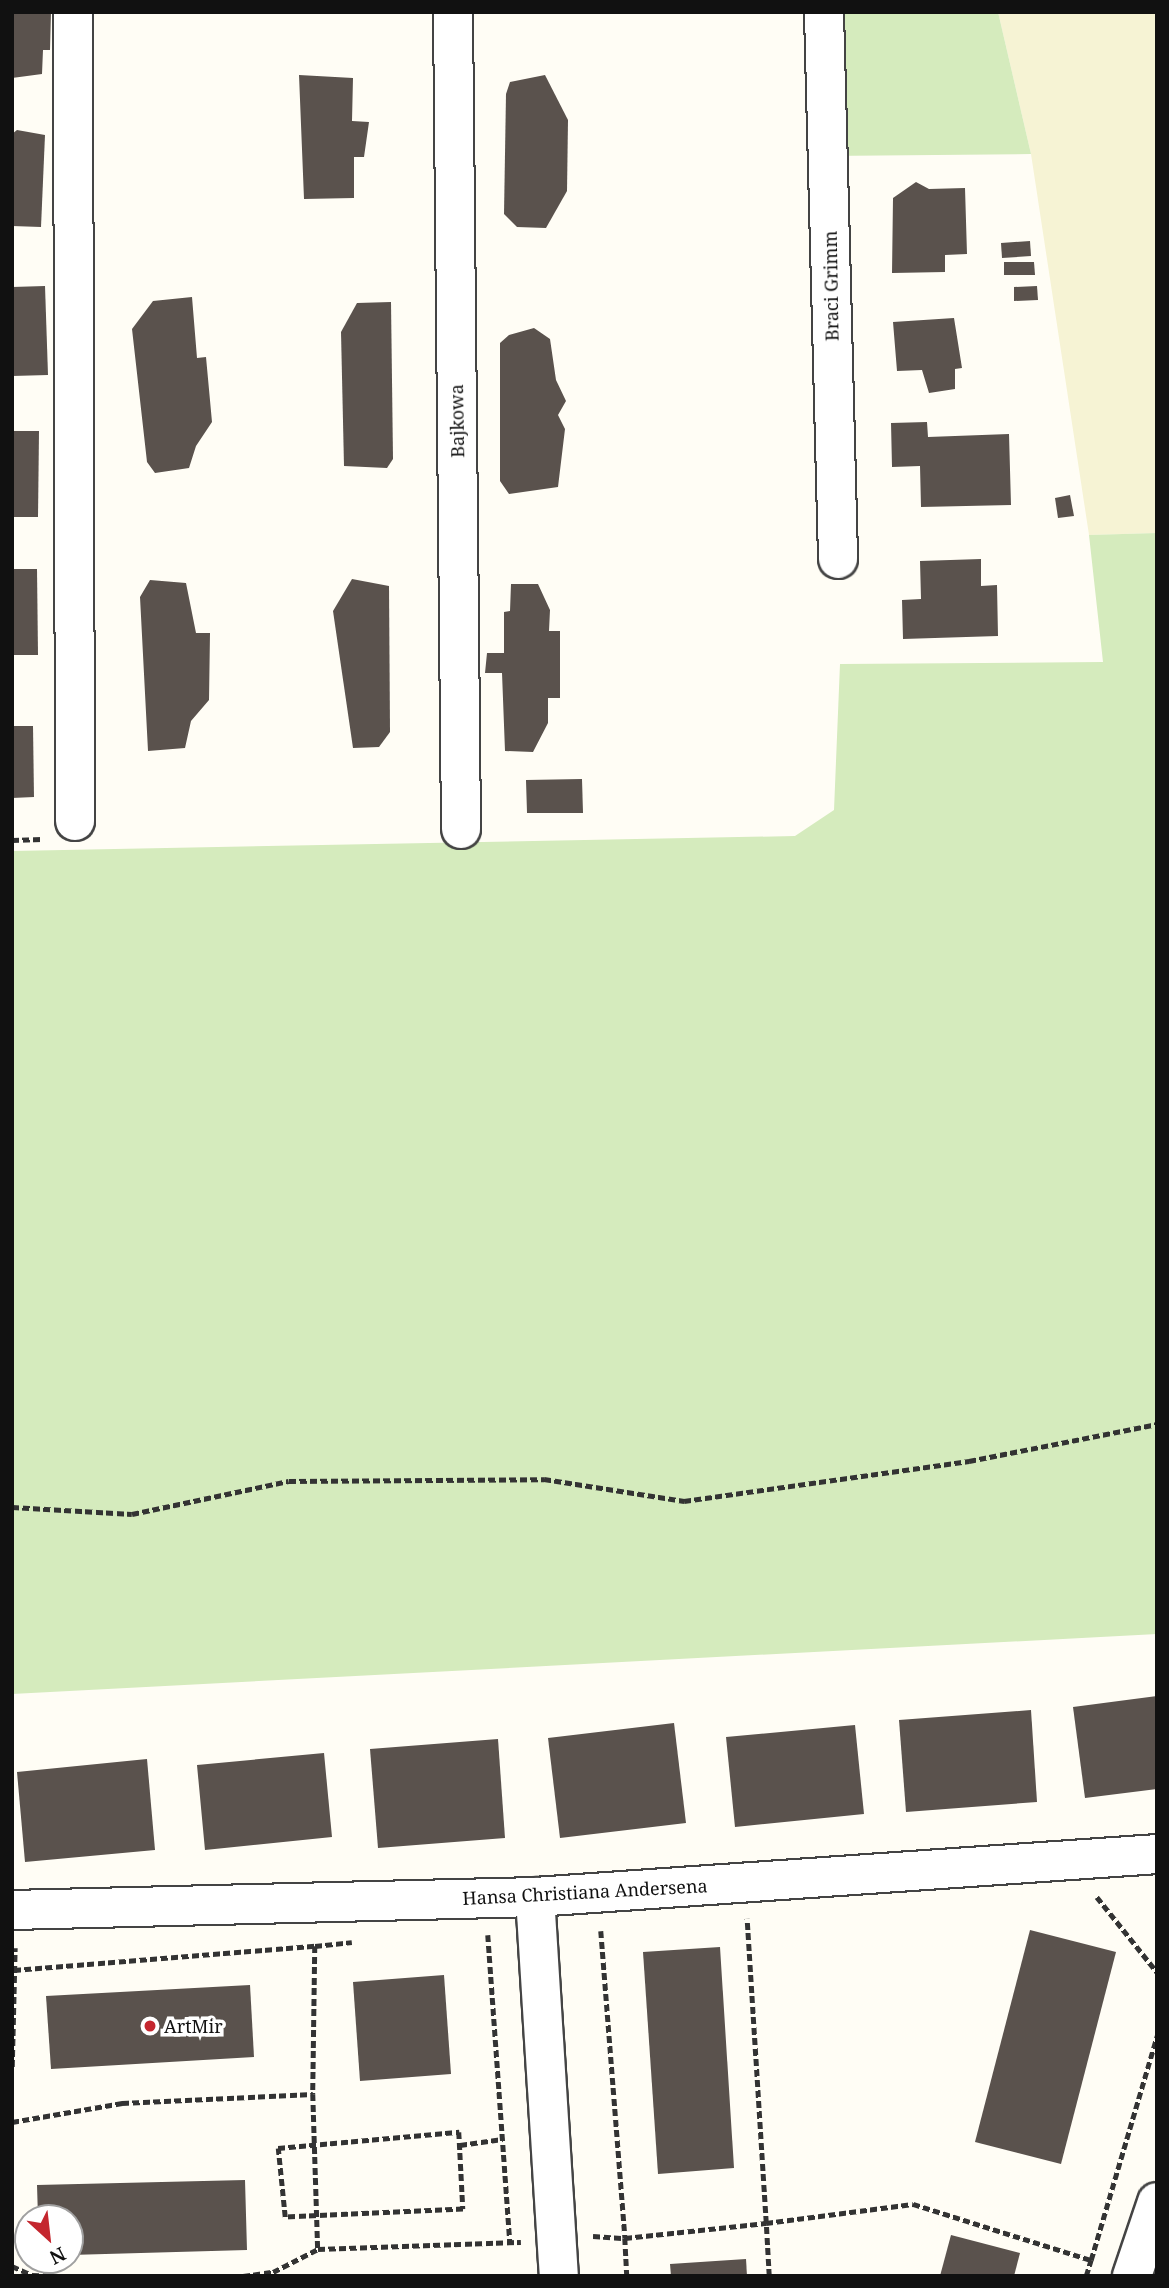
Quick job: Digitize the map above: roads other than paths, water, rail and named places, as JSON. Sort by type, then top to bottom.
[{"type":"street","points":[[73,12],[75,821]]},
{"type":"street","name":"Bajkowa","points":[[453,12],[461,829]]},
{"type":"street","name":"Braci Grimm","points":[[824,12],[838,559]]},
{"type":"street","name":"Hansa Christiana Andersena","points":[[12,1910],[535,1898],[1157,1854]]},
{"type":"street","points":[[535,1898],[559,2276]]},
{"type":"street","points":[[1132,2276],[1157,2202]]},
{"type":"place","name":"ArtMir","points":[[150,2026]]}]
